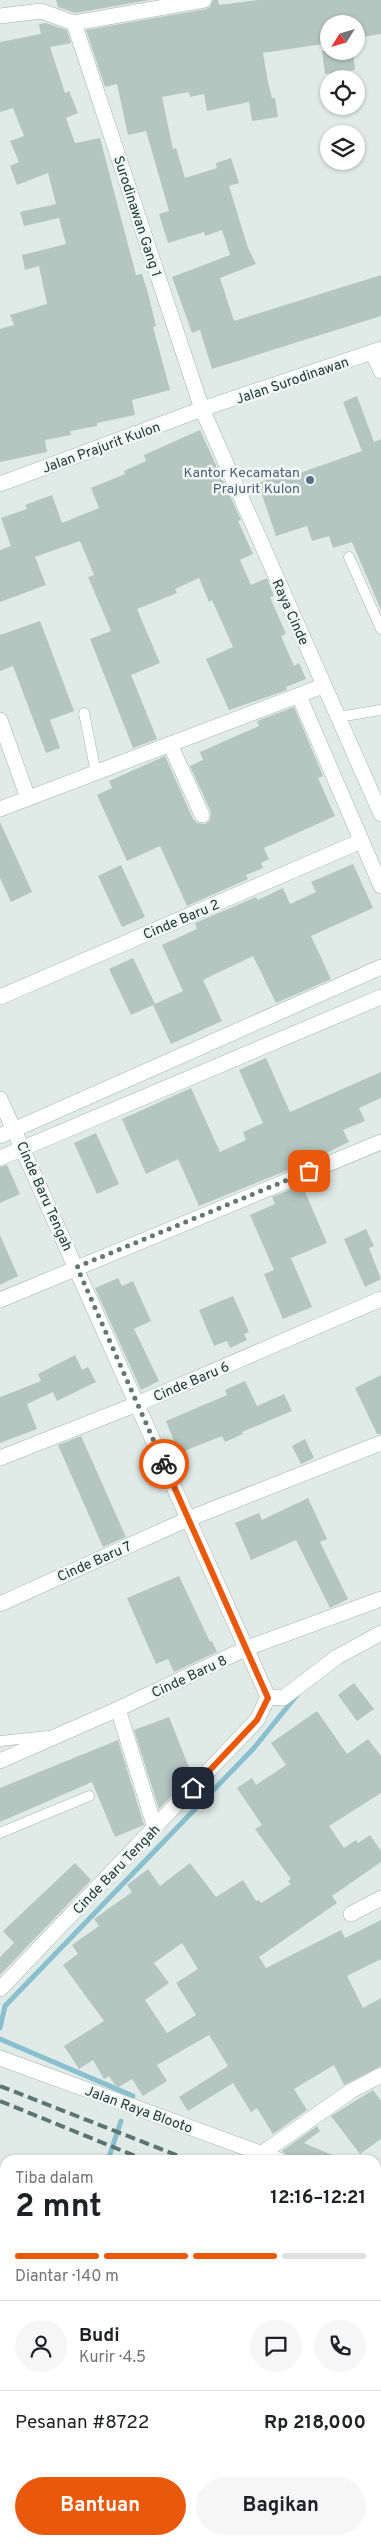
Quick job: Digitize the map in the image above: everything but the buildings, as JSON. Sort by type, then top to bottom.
[{"type":"street","points":[[0,16],[41,10],[74,23],[204,0]]},
{"type":"street","name":"Surodinawan Gang 1","points":[[74,23],[202,409]]},
{"type":"street","points":[[377,351],[381,371]]},
{"type":"street","name":"Jalan Surodinawan","points":[[202,409],[377,351]]},
{"type":"street","name":"Jalan Prajurit Kulon","points":[[0,484],[202,409]]},
{"type":"street","name":"Raya Cinde","points":[[202,409],[381,814]]},
{"type":"street","points":[[0,809],[323,686]]},
{"type":"street","points":[[299,696],[381,886]]},
{"type":"street","points":[[0,720],[28,798]]},
{"type":"street","points":[[170,744],[202,815]]},
{"type":"street","name":"Cinde Baru 2","points":[[0,997],[361,841]]},
{"type":"street","points":[[0,1136],[381,967]]},
{"type":"street","points":[[0,1158],[381,997]]},
{"type":"street","name":"Cinde Baru Tengah","points":[[0,1099],[77,1267],[268,1698],[257,1720],[0,1989]]},
{"type":"street","points":[[0,1300],[381,1142]]},
{"type":"street","name":"Cinde Baru 6","points":[[0,1458],[137,1404],[381,1299]]},
{"type":"street","name":"Cinde Baru 7","points":[[0,1604],[188,1519],[381,1443]]},
{"type":"street","name":"Cinde Baru 8","points":[[0,1761],[118,1709],[247,1648],[381,1599]]},
{"type":"street","points":[[268,1698],[282,1698],[337,1657],[381,1633]]},
{"type":"street","points":[[118,1709],[155,1828]]},
{"type":"street","points":[[352,1914],[381,1898]]},
{"type":"street","name":"Jalan Raya Blooto","points":[[0,2058],[264,2155]]},
{"type":"street","points":[[261,2154],[351,2091],[381,2074]]},
{"type":"lane","points":[[349,557],[381,628]]},
{"type":"lane","points":[[338,717],[381,710]]},
{"type":"lane","points":[[84,713],[96,773]]},
{"type":"lane","points":[[0,1741],[62,1734]]},
{"type":"lane","points":[[0,1833],[89,1796]]},
{"type":"waterway","points":[[0,2028],[5,2006],[254,1748],[297,1695]]},
{"type":"waterway","points":[[0,2039],[133,2096]]},
{"type":"waterway","points":[[110,2155],[121,2121]]},
{"type":"railway","points":[[0,2086],[176,2155]]},
{"type":"railway","points":[[0,2101],[133,2155]]},
{"type":"way so far","points":[[164,1464],[77,1267],[309,1171]]},
{"type":"place","name":"Kantor Kecamatan Prajurit Kulon","points":[[310,480]]},
{"type":"route","points":[[164,1464],[268,1698],[257,1720],[193,1788]]}]
